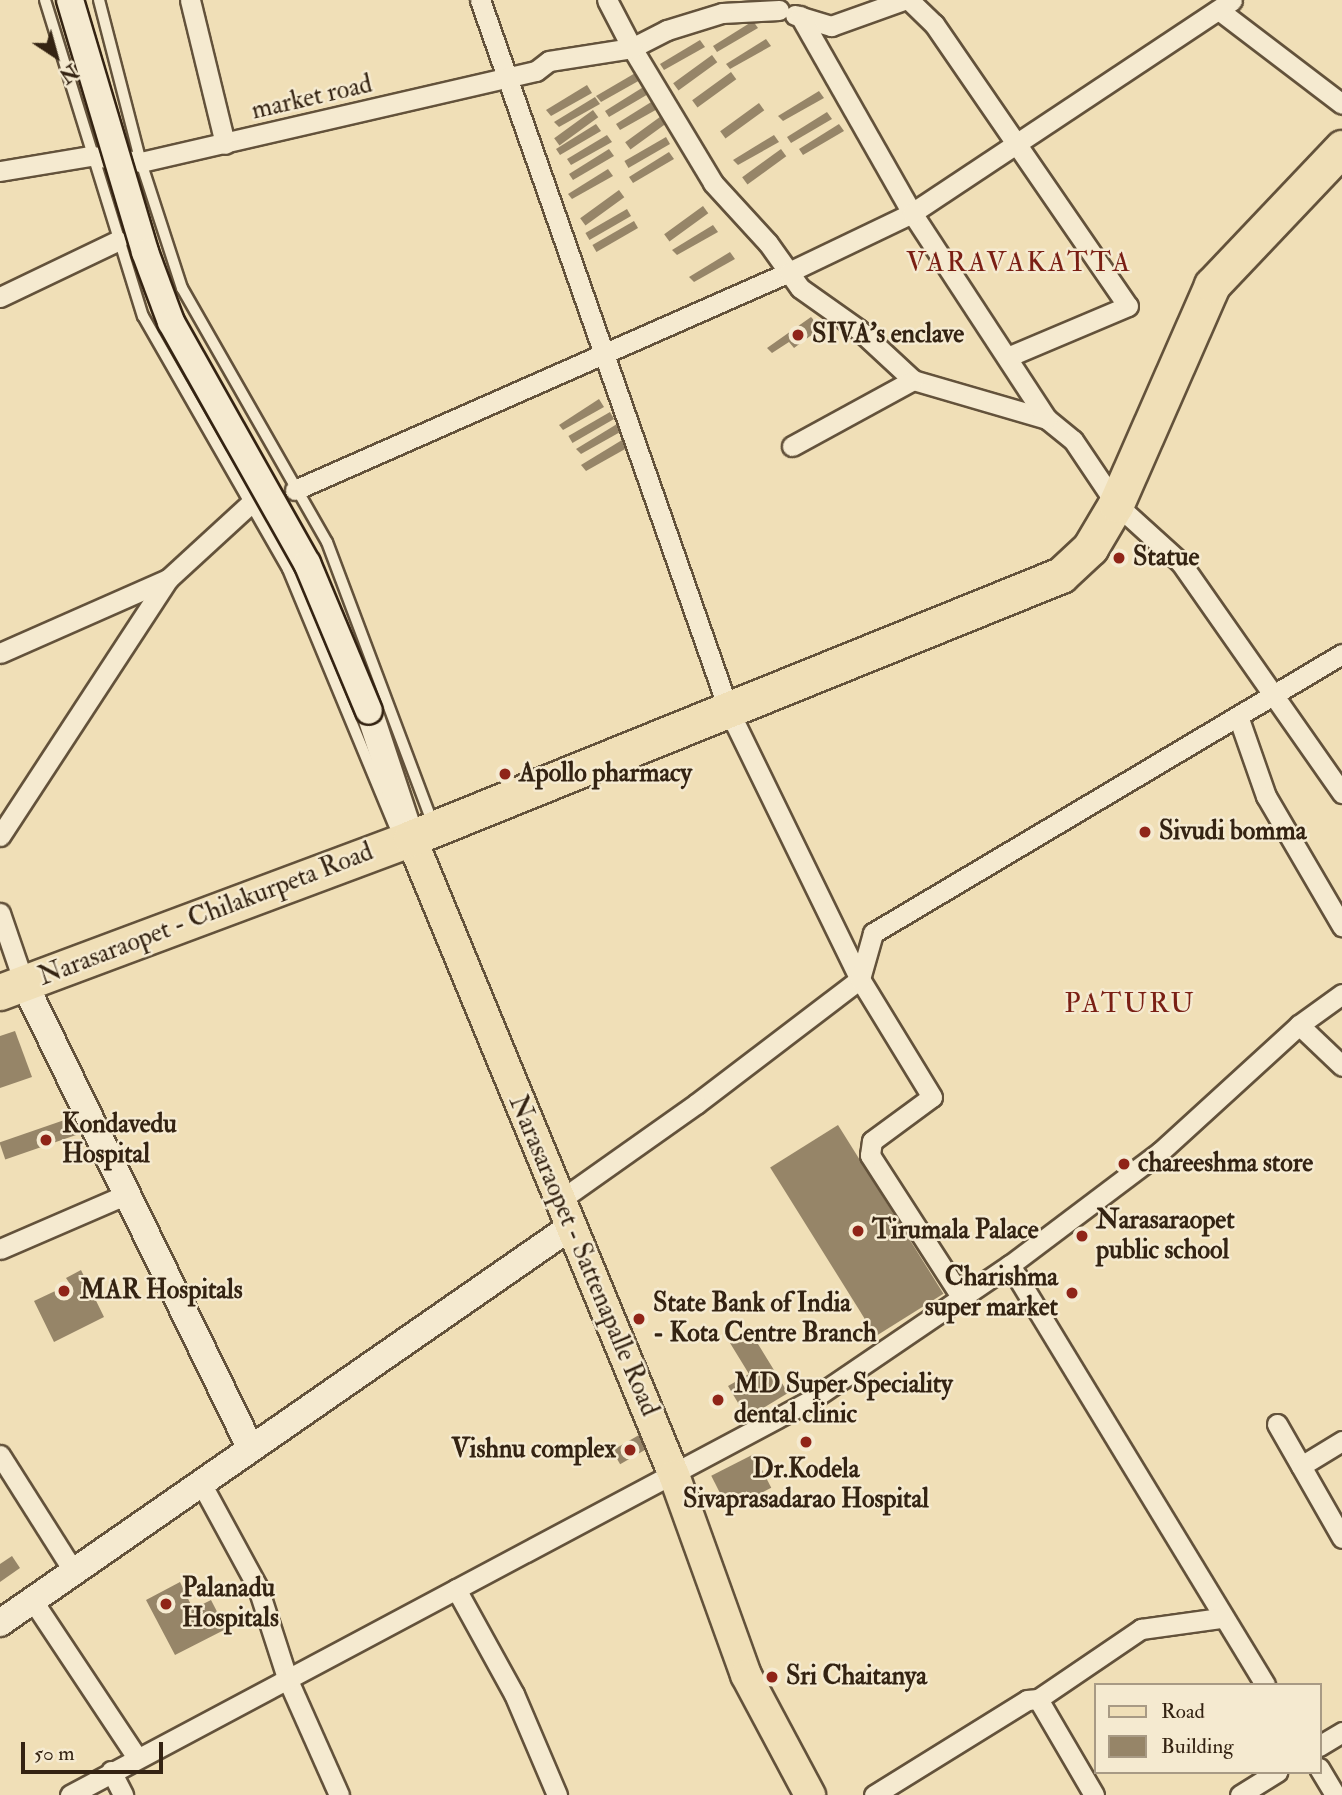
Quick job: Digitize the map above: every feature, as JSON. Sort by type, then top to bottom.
[{"type":"highway","name":"Narasaraopet - Chilakurpeta Road","points":[[12,988],[415,836],[1060,575],[1090,548],[1116,504],[1212,285],[1342,148]]},
{"type":"main road","name":"Narasaraopet - Sattenapalle Road","points":[[70,0],[145,252],[171,322],[307,563],[369,711],[415,836],[564,1214],[674,1475],[746,1675],[810,1795]]},
{"type":"main road","points":[[12,988],[127,1194],[251,1449]]},
{"type":"main road","points":[[0,1623],[251,1449],[564,1214]]},
{"type":"street","points":[[190,0],[225,144]]},
{"type":"street","points":[[480,0],[729,710],[860,979],[932,1097],[872,1141],[870,1156],[962,1298]]},
{"type":"street","points":[[607,0],[632,48],[713,183],[800,288],[858,329],[913,380],[1047,419]]},
{"type":"street","name":"market road","points":[[0,171],[91,156],[141,162],[225,144],[536,71],[549,61],[632,48],[667,30],[722,13],[776,5],[831,26],[906,0]]},
{"type":"street","points":[[906,0],[934,24],[1128,306],[1007,357]]},
{"type":"street","points":[[295,490],[789,272],[912,213],[1226,5],[1342,104]]},
{"type":"street","points":[[800,16],[912,213],[1047,419],[1073,440],[1116,504],[1181,563],[1342,793]]},
{"type":"street","points":[[0,297],[117,240]]},
{"type":"street","points":[[792,446],[913,380]]},
{"type":"street","points":[[0,836],[168,579],[252,502]]},
{"type":"street","points":[[0,653],[168,579]]},
{"type":"street","points":[[564,1214],[696,1104],[860,979],[873,933],[887,921],[1275,698],[1342,654]]},
{"type":"street","points":[[1239,719],[1266,796],[1342,926]]},
{"type":"street","points":[[0,913],[12,988]]},
{"type":"street","points":[[70,1795],[136,1756],[674,1475],[811,1400],[1010,1265],[1160,1152],[1299,1025],[1342,995]]},
{"type":"street","points":[[1299,1025],[1342,1066]]},
{"type":"street","points":[[0,1249],[127,1194]]},
{"type":"street","points":[[1010,1265],[1170,1524],[1220,1618],[1264,1683]]},
{"type":"street","points":[[1278,1424],[1342,1538]]},
{"type":"street","points":[[1301,1466],[1342,1441]]},
{"type":"street","points":[[0,1455],[74,1572]]},
{"type":"street","points":[[201,1483],[258,1588],[286,1678],[339,1795]]},
{"type":"street","points":[[456,1589],[514,1694],[557,1795]]},
{"type":"street","points":[[33,1601],[136,1756]]},
{"type":"street","points":[[874,1795],[1027,1700],[1038,1699],[1142,1629],[1220,1618]]},
{"type":"street","points":[[1038,1699],[1094,1795]]},
{"type":"street","points":[[1321,1745],[1342,1732]]},
{"type":"street","points":[[111,1771],[122,1795]]},
{"type":"street","points":[[1321,1771],[1335,1795]]},
{"type":"street","points":[[1240,1795],[1274,1774]]},
{"type":"lane","points":[[45,0],[117,240],[143,316],[288,569],[415,836]]},
{"type":"lane","points":[[99,0],[141,162],[182,288],[327,542],[415,836]]},
{"type":"building","points":[[753,21],[758,28],[717,52],[713,46]]},
{"type":"building","points":[[766,39],[771,46],[730,69],[726,64]]},
{"type":"building","points":[[700,40],[705,47],[664,70],[660,64]]},
{"type":"building","points":[[712,55],[717,62],[678,90],[673,83]]},
{"type":"building","points":[[637,72],[642,79],[601,102],[596,96]]},
{"type":"building","points":[[731,72],[736,79],[697,107],[692,100]]},
{"type":"building","points":[[587,85],[592,93],[551,116],[546,110]]},
{"type":"building","points":[[645,86],[650,93],[609,117],[605,111]]},
{"type":"building","points":[[819,91],[824,98],[783,121],[778,116]]},
{"type":"building","points":[[595,97],[600,104],[559,127],[554,122]]},
{"type":"building","points":[[656,99],[661,107],[620,130],[616,124]]},
{"type":"building","points":[[759,103],[764,110],[725,138],[720,131]]},
{"type":"building","points":[[593,110],[598,117],[559,145],[554,138]]},
{"type":"building","points":[[827,112],[832,119],[791,143],[787,137]]},
{"type":"building","points":[[664,114],[669,121],[630,149],[625,142]]},
{"type":"building","points":[[596,124],[601,131],[560,155],[556,149]]},
{"type":"building","points":[[839,124],[844,131],[803,155],[799,149]]},
{"type":"building","points":[[607,135],[612,142],[571,165],[567,159]]},
{"type":"building","points":[[774,135],[779,142],[738,165],[733,160]]},
{"type":"building","points":[[666,137],[670,144],[628,168],[624,161]]},
{"type":"building","points":[[609,149],[614,156],[573,180],[569,174]]},
{"type":"building","points":[[781,149],[786,156],[747,184],[742,177]]},
{"type":"building","points":[[669,152],[674,159],[633,183],[629,177]]},
{"type":"building","points":[[608,169],[613,176],[572,199],[568,194]]},
{"type":"building","points":[[619,190],[624,197],[585,225],[580,218]]},
{"type":"building","points":[[703,206],[708,213],[669,241],[664,234]]},
{"type":"building","points":[[627,209],[631,216],[589,240],[585,233]]},
{"type":"building","points":[[634,221],[638,228],[596,252],[592,245]]},
{"type":"building","points":[[713,225],[718,232],[677,255],[672,250]]},
{"type":"building","points":[[730,252],[735,259],[694,282],[689,277]]},
{"type":"building","name":"SIVA's enclave","points":[[811,317],[821,328],[794,348],[789,342],[772,353],[767,348]]},
{"type":"building","points":[[599,399],[604,407],[563,430],[559,425]]},
{"type":"building","points":[[610,412],[614,419],[572,443],[568,436]]},
{"type":"building","points":[[617,424],[622,431],[581,454],[576,449]]},
{"type":"building","points":[[622,440],[627,448],[586,471],[581,465]]},
{"type":"building","points":[[15,1031],[32,1077],[0,1088],[0,1036]]},
{"type":"building","points":[[76,1116],[82,1133],[5,1159],[0,1142]]},
{"type":"building","name":"Tirumala Palace","points":[[838,1125],[943,1294],[876,1336],[770,1167]]},
{"type":"building","points":[[81,1270],[104,1317],[54,1342],[34,1301],[70,1284],[66,1278]]},
{"type":"building","points":[[750,1331],[788,1393],[747,1418],[728,1386],[749,1374],[730,1343]]},
{"type":"building","name":"Vishnu complex","points":[[639,1435],[647,1449],[620,1464],[612,1450]]},
{"type":"building","points":[[754,1454],[771,1488],[728,1510],[711,1476]]},
{"type":"building","points":[[12,1556],[20,1568],[0,1582],[0,1564]]},
{"type":"building","points":[[180,1582],[193,1609],[211,1600],[226,1629],[175,1655],[146,1600]]},
{"type":"place","name":"SIVA's enclave","points":[[798,335]]},
{"type":"place","name":"Statue","points":[[1119,558]]},
{"type":"place","name":"Apollo pharmacy","points":[[505,774]]},
{"type":"place","name":"Sivudi bomma","points":[[1145,832]]},
{"type":"place","name":"Kondavedu Hospital","points":[[46,1140]]},
{"type":"place","name":"chareeshma store","points":[[1124,1164]]},
{"type":"place","name":"Tirumala Palace","points":[[858,1231]]},
{"type":"place","name":"Narasaraopet public school","points":[[1082,1236]]},
{"type":"place","name":"MAR Hospitals","points":[[64,1291]]},
{"type":"place","name":"Charishma super market","points":[[1072,1293]]},
{"type":"place","name":"State Bank of India - Kota Centre Branch","points":[[639,1319]]},
{"type":"place","name":"MD Super Speciality dental clinic","points":[[718,1400]]},
{"type":"place","name":"Dr.Kodela Sivaprasadarao Hospital","points":[[806,1442]]},
{"type":"place","name":"Vishnu complex","points":[[630,1450]]},
{"type":"place","name":"Palanadu Hospitals","points":[[166,1604]]},
{"type":"place","name":"Sri Chaitanya","points":[[772,1677]]},
{"type":"district","name":"VARAVAKATTA","points":[[1019,263]]},
{"type":"district","name":"PATURU","points":[[1130,1004]]}]
